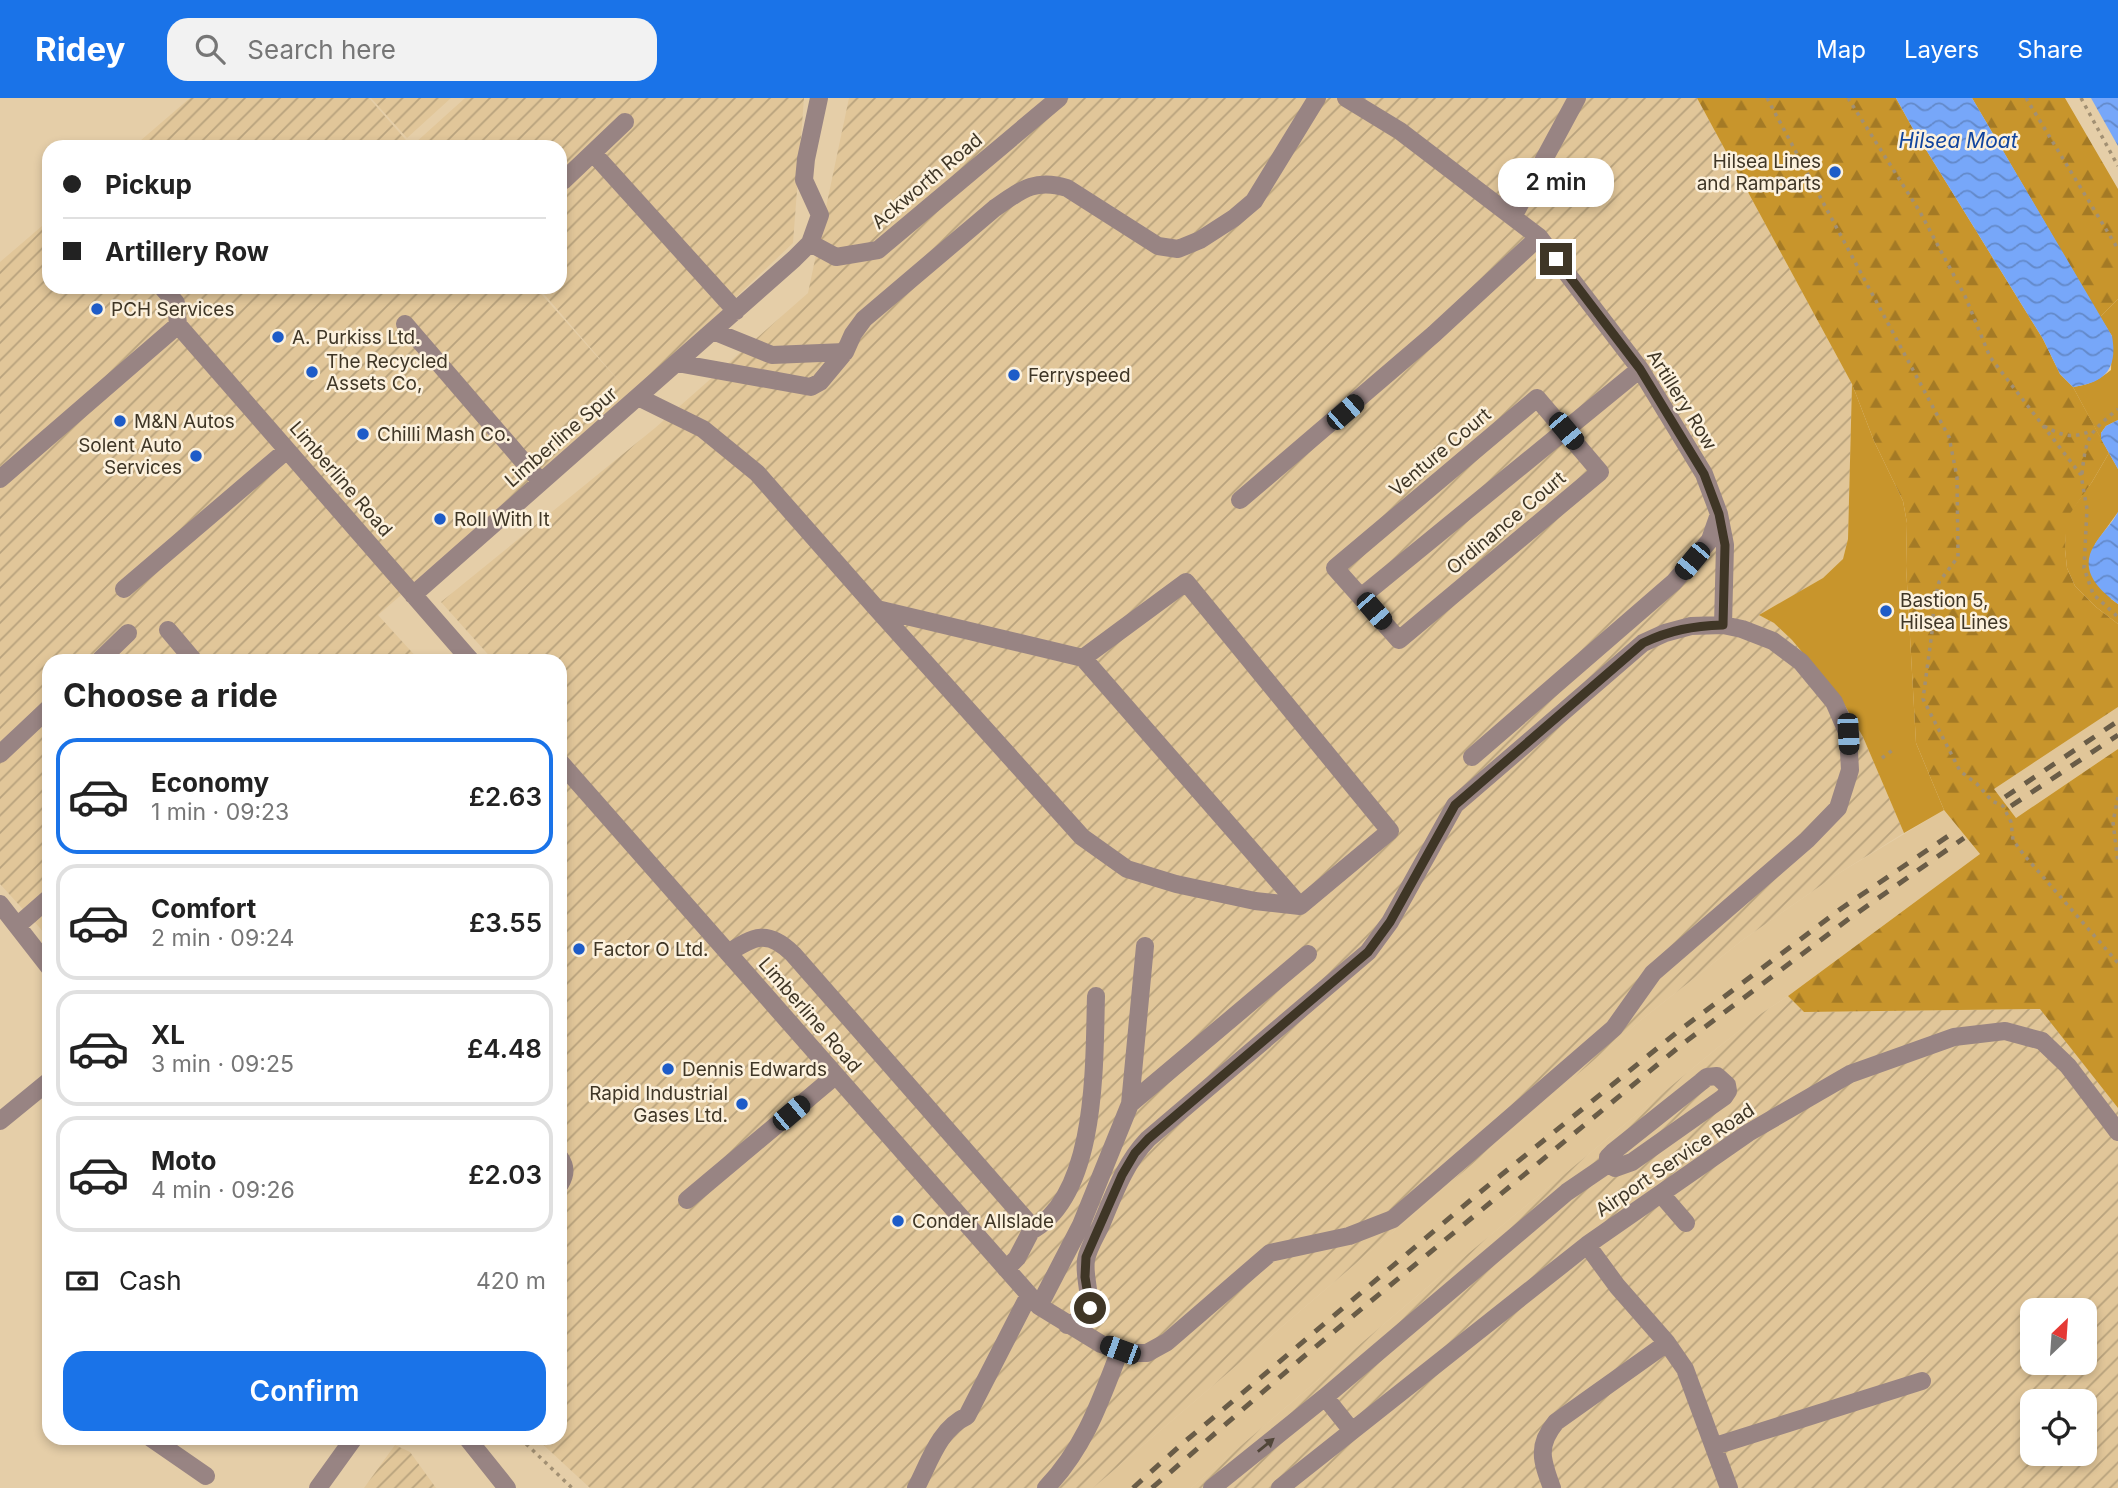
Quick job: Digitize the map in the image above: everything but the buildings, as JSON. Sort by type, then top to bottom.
[{"type":"street","points":[[810,243],[820,215],[804,180],[818,98]]},
{"type":"street","name":"Ackworth Road","points":[[810,243],[836,257],[878,250],[1059,98]]},
{"type":"street","points":[[677,363],[811,387],[820,382],[845,352],[864,318],[995,208],[1015,194],[1038,184],[1051,183],[1067,188],[1158,246],[1178,249],[1200,240],[1254,201],[1317,98]]},
{"type":"street","points":[[1346,98],[1400,131],[1516,217],[1577,98]]},
{"type":"street","points":[[567,177],[625,122]]},
{"type":"street","points":[[593,153],[736,311]]},
{"type":"street","name":"Artillery Row","points":[[1516,217],[1539,237],[1640,369],[1704,474],[1719,514],[1725,545],[1723,625]]},
{"type":"street","points":[[1240,499],[1434,334],[1539,237]]},
{"type":"street","name":"Limberline Spur","points":[[413,594],[810,243]]},
{"type":"street","points":[[0,480],[178,325],[176,303],[168,294]]},
{"type":"street","points":[[405,324],[541,482]]},
{"type":"street","name":"Limberline Road","points":[[178,325],[465,654]]},
{"type":"street","points":[[713,331],[772,355],[845,352]]},
{"type":"street","points":[[1361,597],[1640,369]]},
{"type":"street","points":[[638,397],[702,429],[757,473],[1082,837],[1127,869],[1176,884],[1255,901],[1300,906],[1390,831],[1186,582],[1083,658]]},
{"type":"street","name":"Venture Court","points":[[1361,597],[1335,568],[1537,398],[1566,431]]},
{"type":"street","name":"Ordinance Court","points":[[1361,597],[1399,640],[1600,472],[1566,431]]},
{"type":"street","points":[[124,589],[288,450]]},
{"type":"street","points":[[1472,757],[1674,582],[1710,540],[1719,514]]},
{"type":"street","points":[[877,609],[1083,658],[1300,906]]},
{"type":"street","points":[[1046,1488],[1077,1451],[1091,1424],[1120,1350],[1146,1353],[1167,1342],[1270,1253],[1349,1236],[1392,1219],[1614,1028],[1653,973],[1807,840],[1838,808],[1850,769],[1848,734],[1834,702],[1801,662],[1773,641],[1742,629],[1723,625],[1691,626],[1665,633],[1643,643],[1455,805],[1390,922],[1368,952],[1148,1139],[1135,1153],[1122,1175],[1086,1257],[1085,1277],[1090,1308],[1085,1318],[1067,1325]]},
{"type":"street","points":[[168,630],[188,654]]},
{"type":"street","points":[[106,654],[128,633]]},
{"type":"street","points":[[0,754],[42,715]]},
{"type":"street","name":"Limberline Road","points":[[567,770],[1034,1300],[1067,1325],[1120,1350]]},
{"type":"street","points":[[0,904],[42,958]]},
{"type":"street","points":[[17,926],[42,904]]},
{"type":"street","points":[[728,953],[756,938],[768,937],[783,943],[1018,1210],[1031,1231]]},
{"type":"street","points":[[916,1488],[944,1432],[967,1416],[1081,1225],[1130,1104],[1145,946]]},
{"type":"street","points":[[1130,1104],[1308,954]]},
{"type":"street","points":[[1006,1269],[1017,1258],[1031,1231],[1055,1213],[1071,1187],[1084,1146],[1093,1065],[1096,996]]},
{"type":"street","name":"Airport Service Road","points":[[1280,1488],[1587,1245],[1748,1133],[1850,1074],[1954,1037],[2005,1031],[2042,1041],[2068,1066],[2118,1132]]},
{"type":"street","points":[[687,1200],[835,1076]]},
{"type":"street","points":[[1717,1076],[1727,1085],[1728,1091],[1724,1097],[1632,1162],[1615,1168],[1608,1164],[1608,1157],[1613,1152],[1707,1077],[1717,1076]]},
{"type":"street","points":[[0,1121],[42,1088]]},
{"type":"street","points":[[1212,1488],[1325,1397],[1567,1192],[1608,1164]]},
{"type":"street","points":[[1661,1194],[1686,1223]]},
{"type":"street","points":[[1587,1245],[1685,1369],[1729,1488]]},
{"type":"street","points":[[1552,1488],[1542,1456],[1546,1434],[1556,1422],[1667,1343]]},
{"type":"street","points":[[1715,1446],[1922,1381]]},
{"type":"street","points":[[1325,1397],[1352,1431]]},
{"type":"street","points":[[161,1445],[206,1476]]},
{"type":"street","points":[[318,1488],[349,1445]]},
{"type":"street","points":[[473,1445],[507,1488]]},
{"type":"path","points":[[1767,98],[1950,437],[1957,477],[1958,556],[1939,582],[1934,603],[1933,632],[1923,699],[1960,771],[1993,801],[2003,806],[2011,822],[2013,839],[2024,855],[2118,963]]},
{"type":"path","points":[[1848,98],[1920,212],[1965,296],[1990,357],[2081,474]]},
{"type":"path","points":[[2026,98],[2118,249]]},
{"type":"path","points":[[2081,98],[2118,166]]},
{"type":"path","points":[[2040,424],[2075,438],[2091,431],[2118,409]]},
{"type":"path","points":[[2091,431],[2081,474],[2087,509],[2084,568],[2093,594],[2118,617]]},
{"type":"path","points":[[1882,758],[1894,748]]},
{"type":"path","points":[[2118,797],[2113,822],[2118,863]]},
{"type":"path","points":[[527,1445],[572,1488]]},
{"type":"shaded area","points":[[190,98],[369,98],[406,140],[141,140]]},
{"type":"shaded area","points":[[371,98],[451,98],[407,138]]},
{"type":"shaded area","points":[[465,98],[804,98],[793,243],[632,396],[378,615],[414,654],[42,654],[42,930],[0,884],[0,262],[42,226],[42,294],[541,294],[625,388],[544,294],[567,294],[567,140],[418,140]]},
{"type":"shaded area","points":[[849,98],[1697,98],[1852,384],[1848,539],[1843,560],[1823,578],[1760,615],[1774,623],[1792,640],[1840,697],[1863,737],[1904,833],[1836,875],[1744,939],[1641,1020],[1093,1488],[590,1488],[543,1445],[567,1445],[567,654],[488,654],[441,602],[655,428],[808,293]]},
{"type":"shaded area","points":[[2118,707],[2118,749],[2016,818],[1994,789]]},
{"type":"shaded area","points":[[1944,810],[1980,854],[1716,1049],[1424,1290],[1191,1488],[1093,1488],[1641,1020],[1744,939],[1836,875]]},
{"type":"shaded area","points":[[1788,996],[1804,1012],[2041,1009],[2118,1108],[2118,1488],[1191,1488],[1424,1290],[1716,1049]]},
{"type":"shaded area","points":[[395,1445],[410,1452],[436,1488],[364,1488]]},
{"type":"green space","points":[[1697,98],[1896,98],[2043,339],[2060,374],[2073,387],[2109,453],[2067,518],[2065,549],[2067,568],[2075,586],[2118,624],[2118,707],[1994,789],[2016,818],[2118,749],[2118,1108],[2040,1009],[1804,1012],[1788,996],[1980,854],[1944,810],[1916,743],[1906,566],[1907,523],[1903,501],[1874,441],[1852,384]]},
{"type":"green space","points":[[1972,98],[2065,98],[2118,189],[2118,299],[2100,317]]},
{"type":"green space","points":[[2118,299],[2118,420],[2106,426],[2101,433],[2101,439],[2073,387],[2102,377],[2111,370],[2112,336],[2100,317]]},
{"type":"green space","points":[[1852,384],[1874,441],[1903,501],[1907,523],[1906,566],[1916,743],[1944,810],[1904,833],[1863,737],[1840,697],[1792,640],[1774,623],[1759,615],[1823,578],[1843,559],[1848,539]]},
{"type":"green space","points":[[2109,453],[2118,469],[2118,512],[2095,544],[2111,599],[2118,604],[2118,624],[2075,586],[2067,568],[2065,549],[2066,518]]},
{"type":"water","name":"Hilsea Moat","points":[[1896,98],[1972,98],[2112,336],[2113,358],[2101,378],[2073,387],[2060,374],[2043,339]]},
{"type":"water","points":[[2091,98],[2118,98],[2118,146]]},
{"type":"water","points":[[2118,420],[2118,469],[2101,439],[2101,433],[2106,426]]},
{"type":"water","points":[[2118,512],[2118,604],[2097,585],[2089,562],[2095,544]]},
{"type":"railway","points":[[2005,797],[2118,721]]},
{"type":"railway","points":[[2011,806],[2118,735]]},
{"type":"railway","points":[[1133,1488],[1479,1193],[1676,1033],[1842,908],[1957,830]]},
{"type":"railway","points":[[1152,1488],[1302,1358],[1685,1042],[1850,918],[1964,838]]},
{"type":"place","name":"Hilsea Lines and Ramparts","points":[[1835,172]]},
{"type":"place","name":"PCH Services","points":[[97,309]]},
{"type":"place","name":"A. Purkiss Ltd.","points":[[278,337]]},
{"type":"place","name":"The Recycled Assets Co,","points":[[312,372]]},
{"type":"place","name":"Ferryspeed","points":[[1014,375]]},
{"type":"place","name":"M&N Autos","points":[[120,421]]},
{"type":"place","name":"Chilli Mash Co.","points":[[363,434]]},
{"type":"place","name":"Solent Auto Services","points":[[196,456]]},
{"type":"place","name":"Roll With It","points":[[440,519]]},
{"type":"place","name":"Bastion 5, Hilsea Lines","points":[[1886,611]]},
{"type":"place","name":"Factor O Ltd.","points":[[579,949]]},
{"type":"place","name":"Dennis Edwards","points":[[668,1069]]},
{"type":"place","name":"Rapid Industrial Gases Ltd.","points":[[742,1104]]},
{"type":"place","name":"Conder Allslade","points":[[898,1221]]},
{"type":"route","points":[[1090,1308],[1085,1277],[1086,1257],[1122,1175],[1135,1153],[1148,1139],[1368,952],[1390,922],[1455,805],[1643,643],[1691,626],[1723,625],[1725,545],[1719,514],[1704,474],[1640,369],[1556,259]]}]
